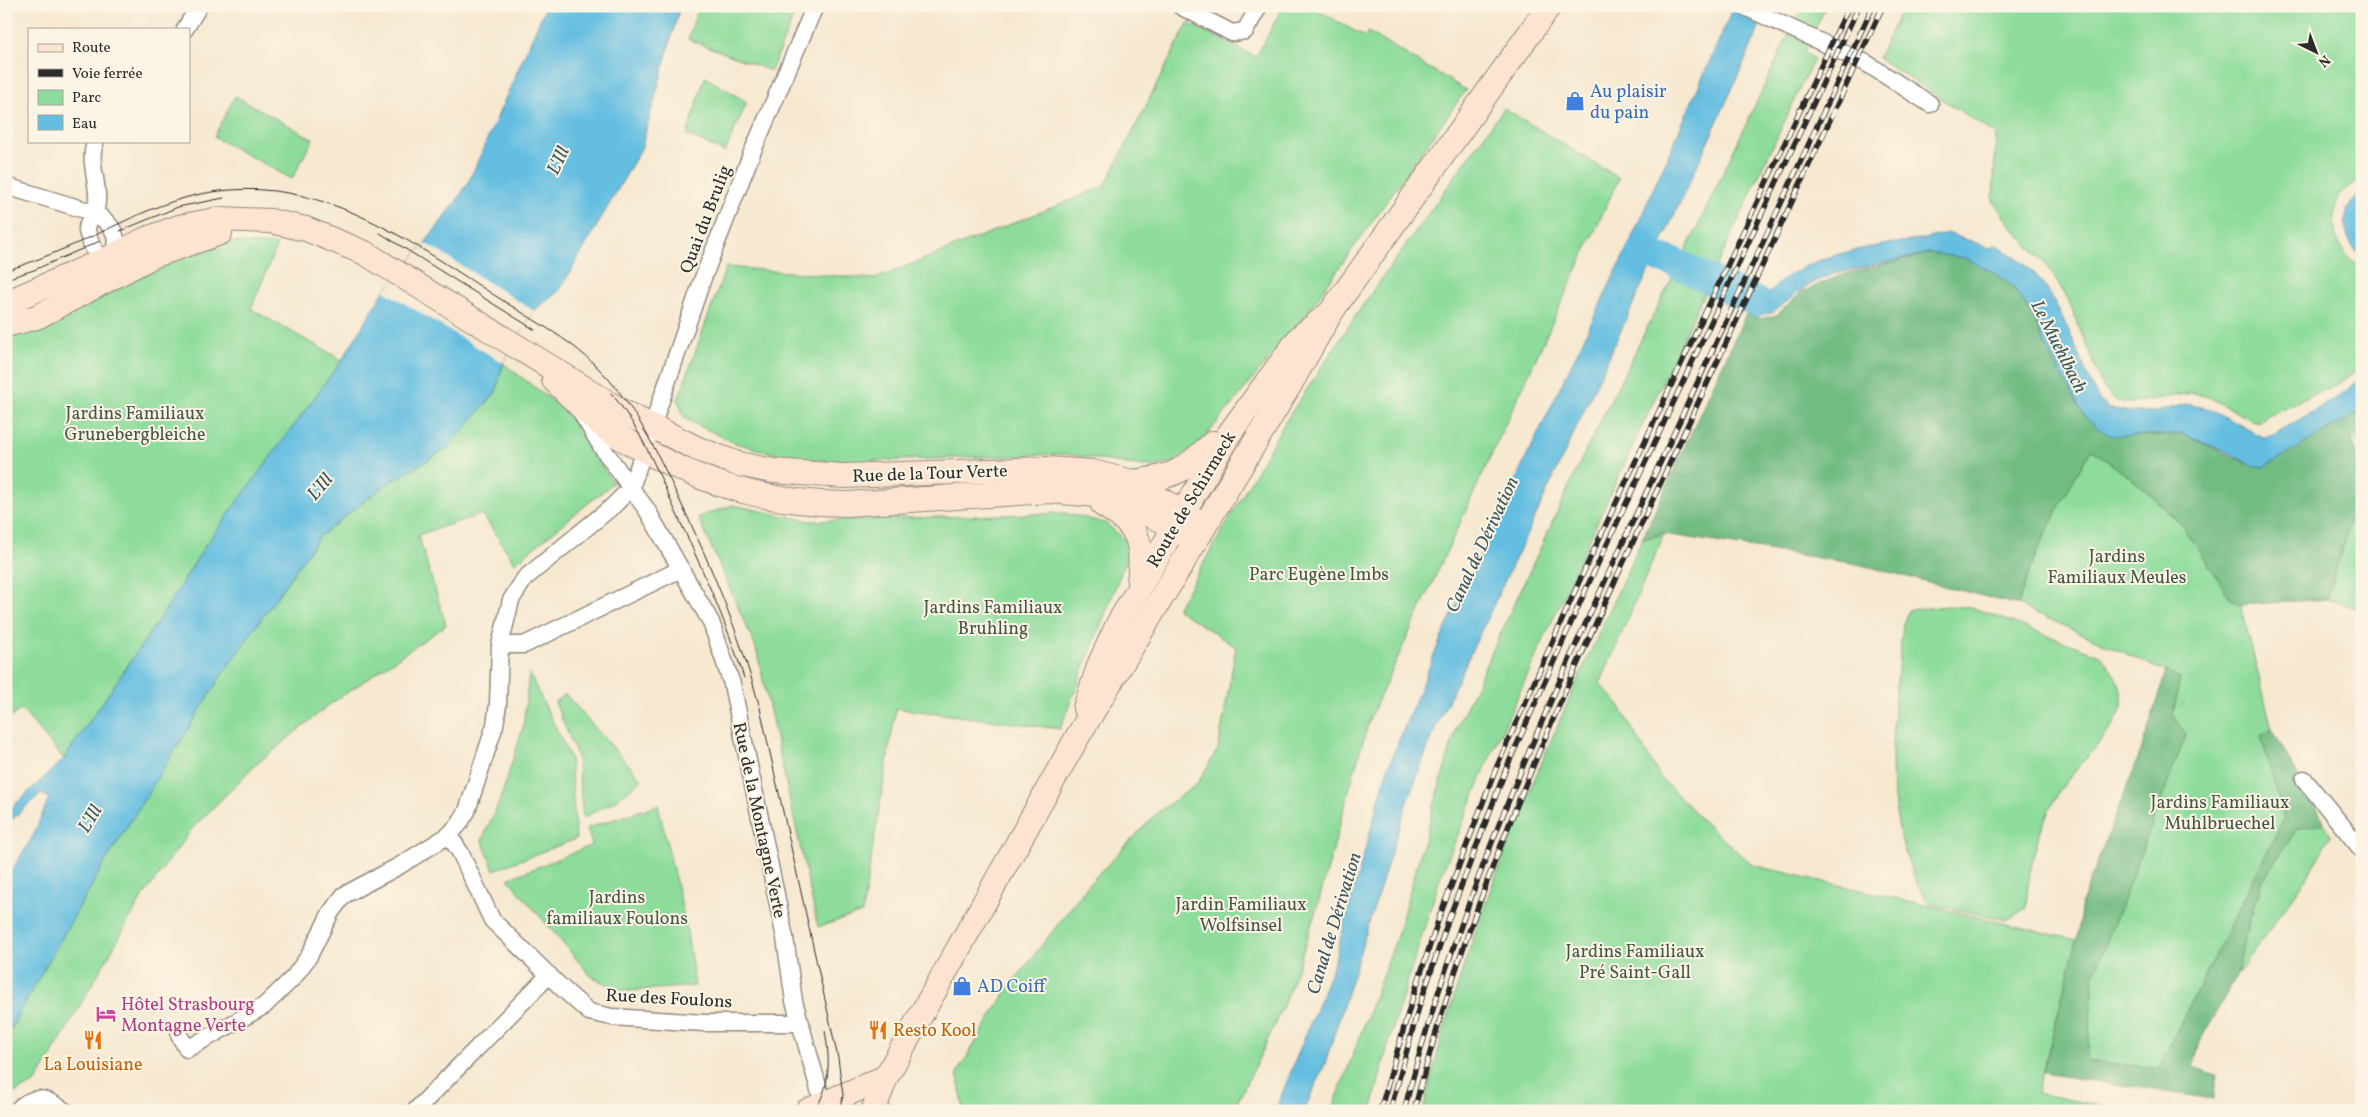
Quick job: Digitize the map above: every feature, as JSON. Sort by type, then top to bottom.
[{"type":"main road","name":"Route de Schirmeck","points":[[1078,736],[1100,663],[1139,586],[1244,412],[1300,338],[1331,312],[1549,6]]},
{"type":"main road","points":[[6,325],[37,317],[144,240],[179,227],[220,219],[270,220],[326,236],[365,252],[623,412],[652,426]]},
{"type":"main road","points":[[6,303],[103,268],[136,264],[202,237],[232,230],[279,231],[326,236]]},
{"type":"main road","points":[[6,320],[39,307],[72,290],[103,268]]},
{"type":"main road","points":[[873,1111],[886,1076],[1078,736],[1289,386],[1331,312]]},
{"type":"main road","name":"Rue de la Montagne Verte","points":[[521,347],[568,394],[607,429],[644,450]]},
{"type":"main road","name":"Route de Schirmeck","points":[[1132,482],[1172,475],[1184,470],[1244,412]]},
{"type":"main road","name":"Rue de la Tour Verte","points":[[652,426],[698,449],[738,464],[772,472],[843,476],[939,471],[1071,469],[1092,472],[1132,482],[1178,519],[1199,533]]},
{"type":"main road","name":"Rue de la Tour Verte","points":[[644,450],[688,473],[749,494],[791,502],[847,504],[1050,491],[1112,498],[1178,519]]},
{"type":"main road","name":"Route de Schirmeck","points":[[1085,494],[1119,515],[1133,528],[1141,552],[1139,586]]},
{"type":"main road","points":[[814,1109],[886,1076]]},
{"type":"street","points":[[186,28],[199,6]]},
{"type":"street","name":"Quai du Brulig","points":[[644,450],[703,278],[737,190],[815,6]]},
{"type":"street","points":[[1180,6],[1232,33],[1245,31],[1259,6]]},
{"type":"street","points":[[1743,6],[1866,63],[1930,104]]},
{"type":"street","points":[[96,142],[92,152],[98,203],[87,232],[103,268]]},
{"type":"street","points":[[6,186],[106,223],[116,237],[116,246],[103,268]]},
{"type":"street","name":"Rue de la Montagne Verte","points":[[568,394],[647,510],[711,622],[732,684],[785,938],[794,1001],[814,1079],[814,1109]]},
{"type":"street","points":[[180,1035],[187,1049],[264,1006],[294,977],[309,956],[331,912],[344,895],[382,876],[449,835],[467,811],[495,724],[498,704],[500,645],[511,600],[525,578],[613,506],[631,488],[644,450]]},
{"type":"street","points":[[500,645],[524,645],[681,570]]},
{"type":"street","points":[[2304,779],[2362,850]]},
{"type":"street","name":"Rue des Foulons","points":[[449,835],[460,852],[492,920],[580,1005],[597,1015],[704,1023],[801,1024]]},
{"type":"street","points":[[415,1111],[549,975]]},
{"type":"street","points":[[16,1111],[28,1100],[38,1099],[52,1103],[64,1111]]},
{"type":"green space","points":[[699,6],[798,6],[771,71],[688,39]]},
{"type":"green space","points":[[1283,6],[1309,6],[1365,37],[1368,32],[1466,90],[1307,313],[1202,441],[1174,462],[1158,466],[1140,466],[1064,454],[847,462],[790,458],[735,443],[685,419],[678,400],[726,267],[875,279],[1105,186],[1188,23],[1256,57]]},
{"type":"green space","points":[[1802,6],[1826,6],[1804,53],[1814,58],[1606,503],[1487,764],[1440,878],[1391,1034],[1371,1111],[1332,1111],[1396,939],[1456,729],[1586,450],[1695,232]]},
{"type":"green space","points":[[1903,6],[2362,6],[2362,179],[2351,185],[2337,199],[2334,224],[2340,246],[2349,258],[2362,269],[2362,365],[2340,383],[2268,415],[2261,422],[2251,420],[2205,395],[2192,393],[2132,403],[2117,401],[2103,387],[2068,299],[2046,265],[2012,228],[1993,201],[1996,134],[1878,58]]},
{"type":"green space","points":[[705,77],[747,102],[725,152],[687,135]]},
{"type":"green space","points":[[235,96],[313,139],[292,179],[214,137]]},
{"type":"green space","name":"Parc Eugène Imbs","points":[[1504,108],[1619,178],[1370,718],[1317,907],[1297,969],[1275,1023],[1233,1111],[964,1111],[957,1073],[1008,989],[1089,884],[1157,813],[1197,784],[1218,749],[1236,647],[1177,609],[1285,422],[1365,302]]},
{"type":"green space","name":"Jardins Familiaux Grunebergbleiche","points":[[228,242],[277,245],[251,309],[342,360],[205,546],[164,612],[64,759],[21,709],[6,721],[6,337],[48,326],[76,309],[192,249]]},
{"type":"green space","points":[[1930,253],[1965,258],[1995,273],[2013,287],[2031,312],[2045,345],[2085,417],[2136,436],[2182,434],[2251,465],[2265,467],[2362,407],[2362,429],[2350,437],[2362,466],[2362,481],[2327,599],[2241,605],[2231,599],[2184,527],[2140,485],[2091,449],[2041,544],[2018,605],[1858,564],[1664,534],[1642,539],[1746,314],[1760,319],[1777,315],[1802,292],[1841,275]]},
{"type":"green space","points":[[503,363],[563,409],[613,483],[515,563],[482,514],[418,535],[446,625],[329,705],[254,766],[191,830],[142,898],[36,1082],[6,1097],[6,1039],[20,1011],[105,862],[223,673],[319,537],[384,486],[449,447],[496,392]]},
{"type":"green space","points":[[2362,429],[2362,446],[2350,436]]},
{"type":"green space","points":[[2091,449],[2140,485],[2184,527],[2231,599],[2241,605],[2272,729],[2261,736],[2284,818],[2158,1069],[2087,1061],[2093,978],[2186,735],[2173,714],[2180,678],[2018,605],[2041,544]]},
{"type":"green space","points":[[2362,481],[2362,609],[2327,599]]},
{"type":"green space","name":"Jardins Familiaux Bruhling","points":[[733,505],[810,521],[1065,513],[1105,523],[1132,545],[1060,729],[896,708],[862,913],[818,927],[756,648],[698,517]]},
{"type":"green space","name":"Jardins Familiaux Pré Saint-Gall","points":[[1664,534],[1600,684],[1617,702],[1661,778],[1700,818],[1752,865],[2077,940],[2037,1093],[2123,1111],[1423,1111],[1442,1037],[1465,963],[1490,891],[1547,749],[1642,539]]},
{"type":"green space","points":[[1948,606],[1971,607],[2100,655],[2113,672],[2121,692],[2122,706],[2113,725],[2065,783],[2051,806],[2035,848],[2029,877],[2026,908],[2007,920],[1930,904],[1918,886],[1905,852],[1898,824],[1894,796],[1892,739],[1903,624],[1908,610]]},
{"type":"green space","points":[[2166,671],[2180,678],[2173,714],[2186,735],[2093,978],[2087,1061],[2158,1068],[2284,818],[2261,736],[2272,729],[2324,823],[2297,829],[2263,880],[2243,943],[2237,975],[2200,1041],[2193,1067],[2217,1075],[2213,1099],[2043,1073],[2077,940],[2082,901],[2141,751]]},
{"type":"green space","points":[[529,673],[570,757],[576,839],[494,870],[482,840],[500,800],[523,728]]},
{"type":"green space","points":[[565,694],[642,780],[613,802],[583,818],[577,756],[555,702]]},
{"type":"green space","name":"Jardins familiaux Foulons","points":[[658,805],[686,925],[695,986],[629,991],[615,989],[591,976],[508,879],[592,845],[587,828]]},
{"type":"green space","points":[[2324,823],[2331,835],[2307,877],[2237,975],[2243,943],[2263,880],[2297,829]]},
{"type":"water","name":"L'Ill","points":[[546,6],[680,6],[641,149],[560,290],[534,311],[503,363],[496,392],[449,447],[384,486],[319,537],[223,673],[105,862],[6,1039],[6,880],[33,836],[49,798],[41,793],[6,825],[6,813],[64,759],[164,612],[205,546],[342,360],[384,291],[425,243],[456,202],[469,181]]},
{"type":"water","points":[[1734,6],[1766,6],[1756,36],[1723,109],[1537,513],[1438,722],[1407,802],[1325,1064],[1304,1111],[1275,1111],[1332,969],[1388,767],[1439,643],[1626,251]]},
{"type":"water","points":[[2362,192],[2362,256],[2350,242],[2347,233],[2346,214],[2349,206]]},
{"type":"water","points":[[1947,233],[1991,248],[1996,245],[2018,259],[2036,275],[2063,318],[2099,400],[2109,409],[2156,412],[2186,404],[2211,409],[2262,437],[2271,436],[2341,395],[2362,378],[2362,410],[2265,467],[2251,465],[2229,453],[2182,434],[2112,436],[2097,428],[2085,417],[2045,345],[2031,312],[2013,287],[1995,273],[1965,258],[1930,253],[1833,274],[1808,285],[1772,313],[1764,314],[1751,309],[1760,292],[1769,293],[1800,269],[1819,261],[1859,249],[1921,240]]},
{"type":"pier","points":[[425,243],[534,311],[503,363],[384,291]]},
{"type":"waterway","name":"Le Muehlbach","points":[[1641,252],[1673,262],[1756,302]]},
{"type":"tram line","points":[[6,271],[61,250],[159,206],[193,196],[230,190],[288,193],[342,208],[394,233],[553,332],[594,364],[621,394],[653,445],[703,550],[744,654],[760,708],[838,1058],[843,1095],[841,1111]]},
{"type":"tram line","points":[[120,231],[178,207],[224,198]]},
{"type":"tram line","points":[[380,233],[535,330]]},
{"type":"tram line","points":[[6,279],[34,270],[100,241]]},
{"type":"tram line","points":[[611,393],[631,420],[654,464],[712,593],[744,678]]},
{"type":"tram line","points":[[814,1111],[824,1093],[828,1072],[825,1031]]},
{"type":"railway","points":[[1380,1111],[1411,1003],[1440,915],[1497,766],[1579,582],[1849,6]]},
{"type":"railway","points":[[1390,1111],[1419,1007],[1449,918],[1506,769],[1587,587],[1859,6]]},
{"type":"railway","points":[[1404,1111],[1426,1031],[1452,952],[1510,796],[1576,644],[1873,6]]},
{"type":"railway","points":[[1414,1111],[1436,1031],[1461,953],[1519,799],[1584,648],[1883,6]]},
{"type":"place","name":"Au plaisir du pain","points":[[1575,101]]},
{"type":"place","name":"AD Coiff","points":[[962,986]]},
{"type":"place","name":"Hôtel Strasbourg Montagne Verte","points":[[106,1014]]},
{"type":"place","name":"Resto Kool","points":[[878,1030]]},
{"type":"place","name":"La Louisiane","points":[[93,1040]]},
{"type":"water label","name":"Canal de Dérivation","points":[[1481,544]]},
{"type":"water label","name":"Canal de Dérivation","points":[[1333,923]]},
{"type":"park label","name":"Jardins Familiaux Meules","points":[[2117,566]]},
{"type":"park label","name":"Jardins Familiaux Muhlbruechel","points":[[2220,812]]},
{"type":"park label","name":"Jardin Familiaux Wolfsinsel","points":[[1241,914]]}]
